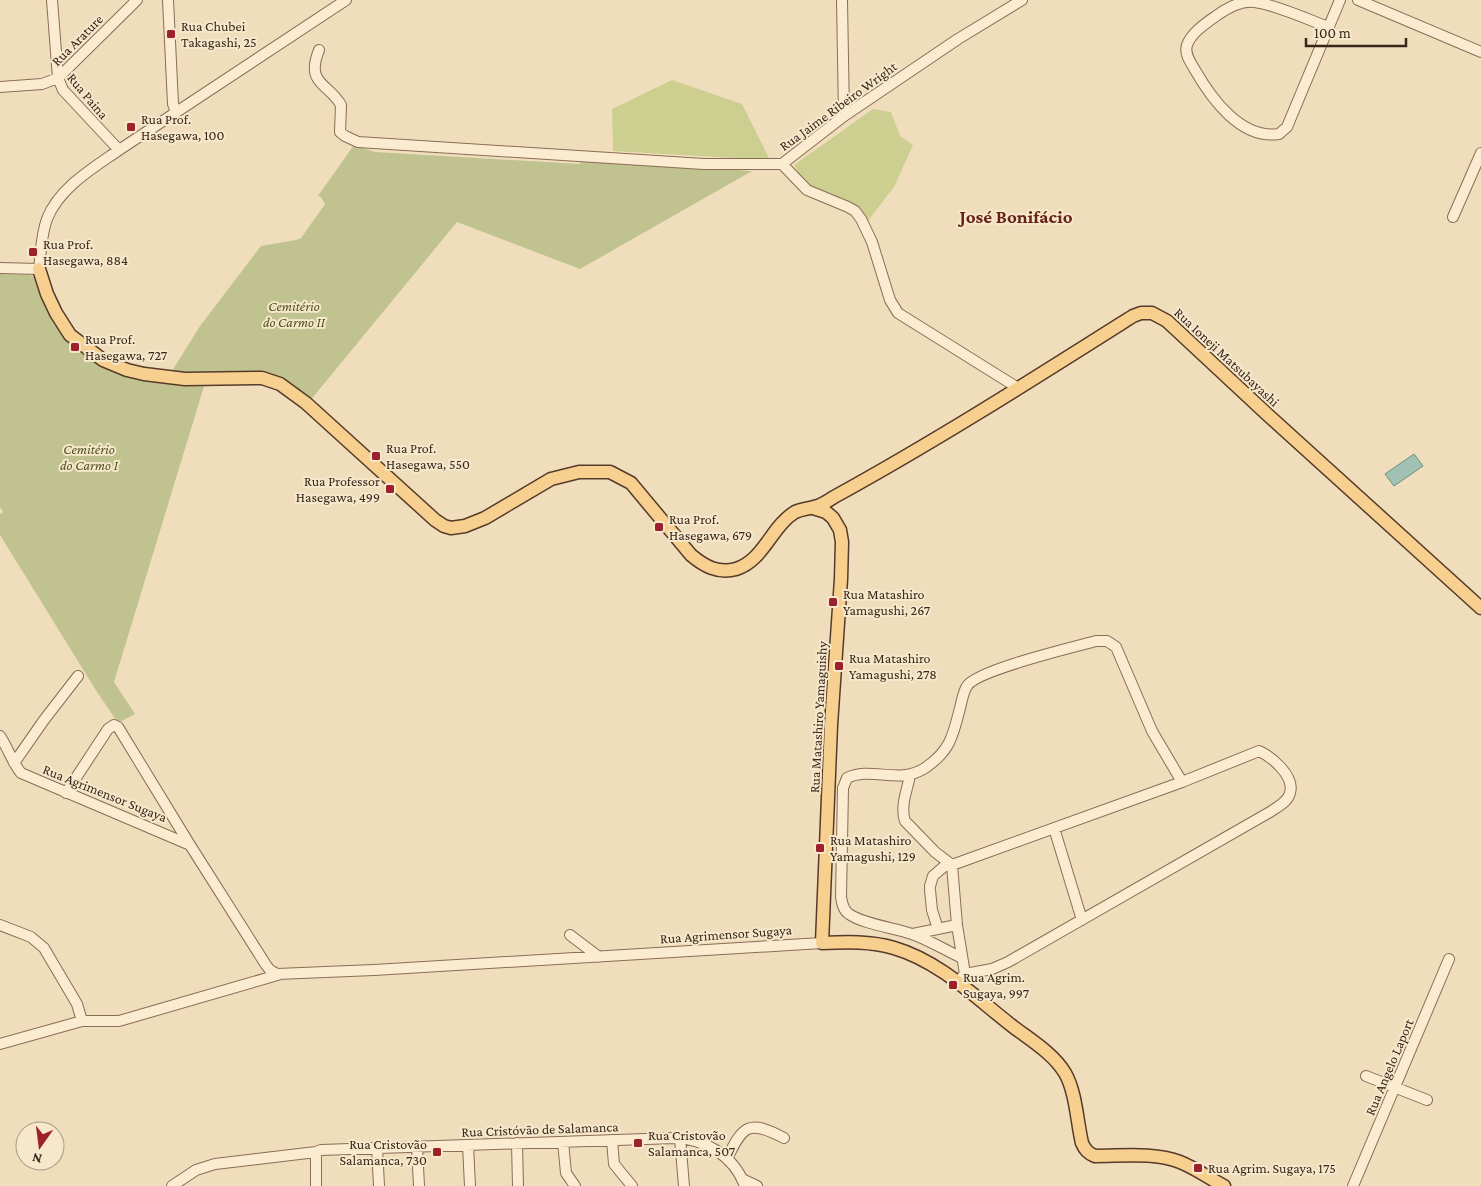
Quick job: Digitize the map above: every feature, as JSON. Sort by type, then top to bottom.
[{"type":"main road","name":"Rua Ioneji Matsubayashi","points":[[39,269],[47,294],[70,335],[103,360],[127,370],[144,374],[185,379],[262,378],[280,384],[306,403],[435,520],[444,526],[457,528],[485,518],[535,488],[566,474],[589,471],[610,472],[631,483],[691,555],[701,564],[722,571],[735,569],[749,563],[788,518],[801,509],[813,508],[839,495],[1018,388],[1133,316],[1146,313],[1160,316],[1178,330],[1266,413],[1481,608]]},
{"type":"main road","name":"Rua Matashiro Yamaguishy","points":[[813,508],[826,512],[833,518],[840,530],[842,542],[842,579],[831,734],[822,943]]},
{"type":"main road","name":"Rua Agrimensor Sugaya","points":[[822,943],[853,942],[894,948],[930,963],[961,979],[1060,1066],[1070,1085],[1082,1143],[1086,1151],[1095,1156],[1148,1156],[1165,1158],[1180,1162],[1224,1186]]},
{"type":"street","points":[[52,0],[58,78]]},
{"type":"street","name":"Rua Arature","points":[[58,78],[137,0]]},
{"type":"street","points":[[168,0],[173,104],[176,112]]},
{"type":"street","points":[[0,268],[39,269],[43,233],[51,209],[67,190],[119,150],[346,0]]},
{"type":"street","points":[[842,0],[844,116]]},
{"type":"street","name":"Rua Jaime Ribeiro Wright","points":[[1018,388],[898,313],[890,300],[872,242],[855,212],[848,206],[807,190],[782,164],[844,116],[958,39],[1022,0]]},
{"type":"street","points":[[1328,27],[1264,4],[1248,2],[1226,10],[1210,20],[1190,39],[1186,46],[1186,51],[1204,84],[1234,119],[1262,134],[1278,134],[1287,127],[1340,0]]},
{"type":"street","points":[[1358,0],[1481,52]]},
{"type":"street","points":[[319,50],[316,62],[316,76],[321,85],[341,105],[340,132],[358,142],[704,164],[782,164]]},
{"type":"street","name":"Rua Paina","points":[[0,87],[42,84],[58,78],[63,90],[119,150]]},
{"type":"street","points":[[1453,217],[1481,152]]},
{"type":"street","points":[[962,958],[913,934],[849,914],[842,904],[843,788],[847,778],[859,774],[910,776],[923,769],[946,749],[953,736],[966,687],[971,681],[1000,668],[1096,641],[1107,641],[1116,647],[1152,730],[1182,782]]},
{"type":"street","points":[[14,763],[78,676]]},
{"type":"street","name":"Rua Agrimensor Sugaya","points":[[66,792],[108,729],[112,725],[116,725],[123,733],[190,845],[266,965],[275,973],[280,974],[822,943]]},
{"type":"street","points":[[0,736],[7,746],[14,763]]},
{"type":"street","points":[[910,776],[903,807],[905,821],[950,864],[962,958],[961,979],[1000,965],[1270,812],[1285,801],[1290,794],[1290,785],[1281,767],[1269,756],[1259,751],[1182,782],[950,864],[933,876],[930,888],[932,910],[938,929]]},
{"type":"street","name":"Rua Agrimensor Sugaya","points":[[14,763],[21,773],[190,845]]},
{"type":"street","points":[[1054,828],[1082,920]]},
{"type":"street","points":[[0,925],[31,937],[44,948],[77,1004],[82,1021]]},
{"type":"street","points":[[913,934],[957,925]]},
{"type":"street","points":[[570,935],[599,956]]},
{"type":"street","name":"Rua Angelo Laport","points":[[1353,1186],[1449,959]]},
{"type":"street","points":[[0,1044],[82,1021],[119,1021],[280,974]]},
{"type":"street","points":[[1366,1076],[1427,1100]]},
{"type":"street","points":[[727,1158],[732,1145],[749,1128],[767,1129],[784,1138]]},
{"type":"street","points":[[680,1138],[684,1186]]},
{"type":"street","name":"Rua Cristóvão de Salamanca","points":[[172,1186],[196,1170],[215,1164],[322,1150],[680,1138],[708,1145],[721,1153],[727,1158],[744,1183]]},
{"type":"street","points":[[612,1140],[614,1164],[632,1186]]},
{"type":"street","points":[[563,1142],[566,1173],[575,1186]]},
{"type":"street","points":[[517,1143],[518,1186]]},
{"type":"street","points":[[468,1145],[470,1186]]},
{"type":"street","points":[[377,1147],[379,1186]]},
{"type":"street","points":[[417,1147],[419,1186]]},
{"type":"street","points":[[316,1152],[316,1186]]},
{"type":"street","points":[[744,1183],[757,1186]]},
{"type":"green space","points":[[672,80],[742,104],[770,160],[613,151],[612,109]]},
{"type":"green space","points":[[873,109],[891,112],[900,136],[913,145],[894,187],[867,222],[806,186],[794,165]]},
{"type":"green space","name":"Cemitério do Carmo II","points":[[354,145],[375,152],[580,164],[581,161],[586,161],[752,171],[580,269],[457,222],[309,402],[290,388],[172,371],[200,326],[261,246],[301,238],[325,204],[321,197],[318,196]]},
{"type":"green space","name":"Cemitério do Carmo I","points":[[0,274],[30,275],[34,277],[63,334],[73,346],[93,360],[205,383],[114,682],[135,714],[118,723],[0,535],[0,514],[3,512],[0,507]]},
{"type":"shaded area","points":[[1414,454],[1423,466],[1394,486],[1385,474]]},
{"type":"place","name":"Rua Chubei Takagashi, 25","points":[[171,34]]},
{"type":"place","name":"Rua Prof. Hasegawa, 100","points":[[131,127]]},
{"type":"place","name":"Rua Prof. Hasegawa, 884","points":[[33,252]]},
{"type":"place","name":"Rua Prof. Hasegawa, 727","points":[[75,347]]},
{"type":"place","name":"Rua Prof. Hasegawa, 550","points":[[376,456]]},
{"type":"place","name":"Rua Professor Hasegawa, 499","points":[[390,489]]},
{"type":"place","name":"Rua Prof. Hasegawa, 679","points":[[659,527]]},
{"type":"place","name":"Rua Matashiro Yamagushi, 267","points":[[833,602]]},
{"type":"place","name":"Rua Matashiro Yamagushi, 278","points":[[839,666]]},
{"type":"place","name":"Rua Matashiro Yamagushi, 129","points":[[820,848]]},
{"type":"place","name":"Rua Agrim. Sugaya, 997","points":[[953,985]]},
{"type":"place","name":"Rua Cristovão Salamanca, 507","points":[[638,1143]]},
{"type":"place","name":"Rua Cristovão Salamanca, 730","points":[[437,1152]]},
{"type":"place","name":"Rua Agrim. Sugaya, 175","points":[[1198,1168]]},
{"type":"district","name":"José Bonifácio","points":[[1016,216]]}]
